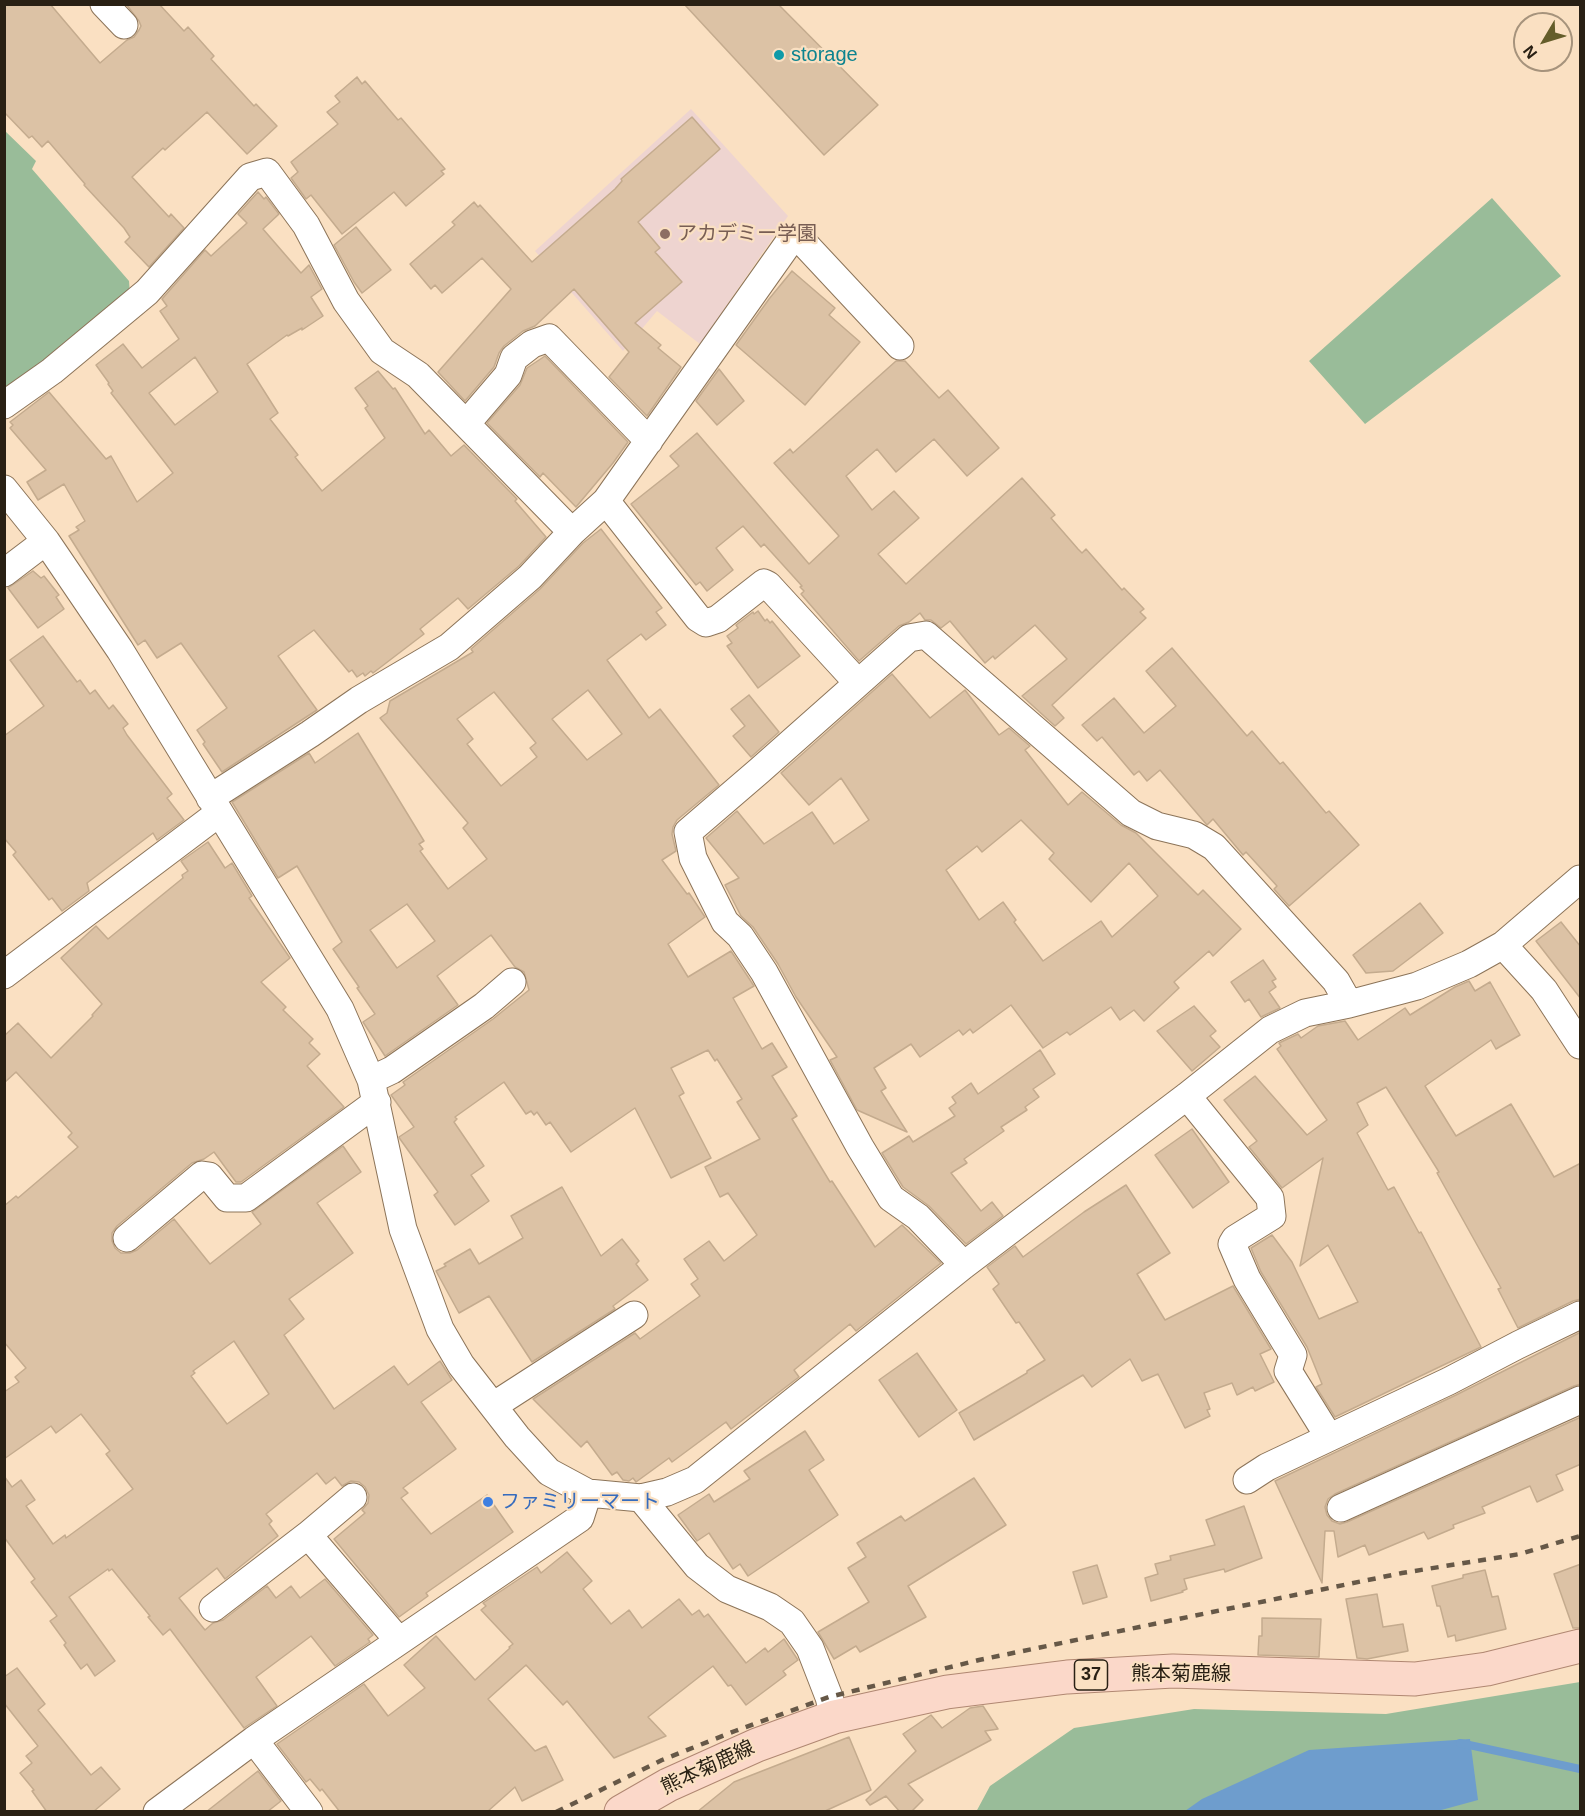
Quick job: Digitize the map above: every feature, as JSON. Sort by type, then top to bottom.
[{"type":"main road","name":"熊本菊鹿線","points":[[621,1812],[668,1785],[757,1744],[834,1717],[947,1692],[1067,1677],[1173,1671],[1415,1679],[1487,1669],[1581,1646]]},
{"type":"street","points":[[104,4],[124,25]]},
{"type":"street","points":[[4,405],[52,371],[147,292],[250,177],[267,172],[306,225],[346,301],[382,351],[418,375],[572,532]]},
{"type":"street","points":[[4,975],[215,805],[359,700],[449,647],[530,577],[572,532],[606,501],[790,241],[801,240],[900,346]]},
{"type":"street","points":[[466,424],[508,375],[514,358],[532,344],[549,338],[649,441]]},
{"type":"street","points":[[4,489],[46,541],[120,650],[340,1009],[374,1091],[403,1228],[440,1329],[461,1365],[517,1437],[549,1472],[588,1493],[641,1498],[667,1492],[695,1480],[964,1265],[1270,1030],[1305,1013],[1417,986],[1469,964],[1503,945],[1581,879]]},
{"type":"street","points":[[606,501],[698,618],[706,623],[718,619],[764,583],[858,683]]},
{"type":"street","points":[[4,573],[46,541]]},
{"type":"street","points":[[964,1265],[918,1217],[891,1198],[860,1148],[764,972],[740,936],[725,922],[693,858],[688,832],[909,638],[926,635],[1131,813],[1156,826],[1194,835],[1214,847],[1336,981],[1349,1004]]},
{"type":"street","points":[[1503,945],[1544,990],[1581,1045]]},
{"type":"street","points":[[127,1238],[202,1175],[209,1176],[227,1198],[246,1198],[374,1091],[392,1070],[475,1012],[512,982]]},
{"type":"street","points":[[1187,1096],[1270,1198],[1272,1216],[1235,1239],[1232,1244],[1247,1279],[1293,1355],[1288,1371],[1329,1437]]},
{"type":"street","points":[[493,1406],[634,1315]]},
{"type":"street","points":[[1247,1480],[1267,1467],[1449,1381],[1581,1315]]},
{"type":"street","points":[[1341,1508],[1581,1400]]},
{"type":"street","points":[[157,1812],[254,1740],[580,1518],[588,1493]]},
{"type":"street","points":[[213,1608],[308,1535],[352,1497]]},
{"type":"street","points":[[641,1498],[697,1566],[727,1589],[770,1607],[792,1622],[810,1648],[829,1697],[834,1717]]},
{"type":"street","points":[[308,1535],[399,1641]]},
{"type":"street","points":[[254,1740],[309,1812]]},
{"type":"shaded area","name":"アカデミー学園","points":[[691,109],[788,216],[700,344],[657,311],[623,351],[535,251]]},
{"type":"green space","points":[[4,130],[36,161],[32,169],[129,281],[130,295],[4,393]]},
{"type":"green space","points":[[1492,198],[1561,276],[1365,424],[1309,361]]},
{"type":"green space","points":[[1580,1682],[1580,1811],[976,1812],[990,1786],[1074,1728],[1194,1709],[1386,1714]]},
{"type":"water","points":[[1470,1739],[1478,1800],[1434,1812],[1185,1811],[1202,1799],[1309,1750]]},
{"type":"building","points":[[4,4],[50,4],[100,63],[127,40],[134,37],[141,26],[126,4],[159,4],[184,31],[188,27],[214,56],[211,59],[254,106],[256,104],[277,126],[247,154],[207,112],[132,177],[169,217],[171,214],[184,228],[149,267],[125,242],[130,237],[124,228],[84,185],[48,141],[42,147],[32,136],[29,138],[4,112]]},
{"type":"building","name":"storage","points":[[684,4],[778,4],[878,105],[824,155]]},
{"type":"building","points":[[357,77],[362,84],[365,81],[398,120],[401,118],[445,169],[441,171],[444,174],[406,206],[394,192],[342,234],[311,195],[306,199],[291,178],[298,172],[291,162],[338,124],[327,112],[340,102],[335,96]]},
{"type":"building","points":[[692,117],[720,149],[638,222],[660,248],[655,252],[682,282],[635,323],[661,345],[658,348],[681,367],[647,416],[609,377],[629,352],[574,289],[535,326],[523,331],[504,346],[494,367],[465,401],[438,372],[511,289],[482,258],[442,293],[435,285],[431,289],[410,264],[455,225],[452,222],[474,202],[478,207],[480,205],[532,262]]},
{"type":"building","points":[[258,192],[264,199],[266,197],[279,214],[263,229],[301,273],[309,265],[322,289],[311,297],[323,316],[302,330],[302,328],[287,335],[247,364],[278,413],[270,419],[298,455],[295,457],[322,491],[385,438],[365,408],[368,406],[355,388],[378,371],[393,389],[395,388],[425,434],[429,430],[451,456],[464,445],[517,499],[515,501],[546,537],[519,566],[468,609],[458,598],[420,629],[424,634],[373,673],[371,671],[365,676],[363,673],[357,677],[352,670],[349,672],[314,630],[278,656],[317,710],[222,772],[203,744],[205,742],[197,730],[227,708],[181,643],[157,658],[145,640],[138,645],[69,536],[79,530],[76,527],[85,521],[64,484],[38,500],[27,482],[46,470],[10,428],[13,425],[10,422],[49,392],[106,459],[111,456],[137,502],[173,473],[111,393],[113,391],[109,383],[96,365],[123,344],[142,368],[179,339],[160,311],[167,306],[162,299],[205,250],[211,256],[247,223],[238,214]],"holes":[[[195,357],[218,392],[175,425],[149,393]]]},
{"type":"building","points":[[356,227],[391,270],[362,293],[334,245]]},
{"type":"building","points":[[792,271],[835,308],[829,315],[860,342],[805,405],[736,345]]},
{"type":"building","points":[[545,356],[628,442],[576,507],[543,473],[540,477],[487,423],[520,385],[527,368]]},
{"type":"building","points":[[896,361],[905,361],[939,398],[948,390],[999,448],[967,476],[934,439],[896,472],[877,449],[846,476],[872,510],[894,491],[919,518],[878,554],[906,584],[1022,478],[1055,515],[1051,518],[1078,549],[1082,553],[1086,549],[1122,590],[1124,588],[1144,609],[1140,612],[1146,618],[1052,705],[1064,718],[1055,726],[1022,696],[1067,659],[1035,625],[995,659],[993,656],[985,663],[950,621],[941,628],[931,620],[925,620],[920,613],[909,622],[899,626],[859,661],[801,594],[804,591],[800,587],[802,586],[764,544],[761,547],[743,526],[716,548],[733,570],[707,591],[700,582],[696,585],[631,504],[679,466],[670,456],[697,433],[809,564],[839,536],[774,463],[790,449],[793,453]]},
{"type":"building","points":[[719,369],[744,401],[717,425],[696,401]]},
{"type":"building","points":[[601,529],[662,608],[656,612],[666,625],[646,640],[641,634],[607,660],[649,718],[660,709],[719,785],[677,820],[672,834],[676,851],[662,860],[705,917],[668,944],[688,977],[731,951],[754,986],[733,998],[762,1049],[772,1043],[787,1067],[772,1076],[797,1116],[792,1119],[830,1182],[832,1181],[875,1247],[902,1225],[941,1263],[856,1331],[850,1324],[794,1370],[799,1377],[731,1429],[726,1422],[672,1462],[669,1458],[636,1482],[633,1478],[629,1481],[623,1480],[617,1472],[612,1475],[587,1441],[581,1447],[533,1399],[635,1333],[640,1339],[700,1296],[691,1284],[698,1279],[684,1259],[709,1241],[724,1261],[757,1235],[728,1193],[720,1197],[705,1167],[760,1139],[737,1102],[742,1099],[717,1059],[715,1061],[708,1050],[671,1068],[684,1093],[679,1096],[711,1158],[671,1178],[635,1108],[571,1152],[550,1122],[546,1125],[537,1112],[534,1115],[531,1111],[526,1114],[504,1082],[455,1117],[457,1119],[454,1122],[484,1166],[471,1175],[489,1201],[455,1225],[434,1195],[438,1192],[399,1137],[414,1127],[391,1095],[405,1085],[403,1082],[493,1019],[529,990],[524,972],[515,967],[491,935],[437,976],[458,1005],[385,1056],[363,1022],[375,1014],[333,949],[342,942],[297,866],[278,878],[232,802],[309,753],[315,763],[358,733],[424,841],[419,844],[423,849],[420,851],[448,889],[487,859],[463,828],[468,823],[380,718],[387,713],[390,701],[473,652],[471,649],[540,589],[583,543]],"holes":[[[588,690],[622,734],[587,760],[552,719]],[[494,692],[536,743],[530,748],[537,757],[501,786],[467,744],[473,739],[457,719]],[[407,904],[435,941],[397,968],[370,930]]]},
{"type":"building","points":[[33,571],[41,578],[44,576],[59,595],[56,597],[64,609],[38,628],[8,588]]},
{"type":"building","points":[[758,611],[765,621],[767,619],[770,623],[772,621],[800,656],[758,688],[727,646],[732,643],[727,636],[738,628],[736,625],[753,612],[754,614]]},
{"type":"building","points":[[43,636],[77,682],[80,680],[90,694],[95,690],[109,709],[113,705],[128,724],[123,728],[127,735],[172,794],[167,798],[184,820],[157,840],[153,833],[87,883],[89,891],[62,911],[52,898],[49,900],[13,855],[16,852],[4,838],[4,736],[44,706],[10,660]]},
{"type":"building","points":[[1172,648],[1247,736],[1252,731],[1280,764],[1283,762],[1326,813],[1329,811],[1359,845],[1289,906],[1274,889],[1277,886],[1246,852],[1243,855],[1213,819],[1207,825],[1160,770],[1147,781],[1139,771],[1134,775],[1102,737],[1097,741],[1082,725],[1114,698],[1144,733],[1176,706],[1146,671]]},
{"type":"building","points":[[892,674],[930,718],[965,690],[999,735],[1009,728],[1030,746],[1025,750],[1068,805],[1082,792],[1121,825],[1136,833],[1198,895],[1203,890],[1241,929],[1213,956],[1209,951],[1174,982],[1179,988],[1144,1021],[1134,1010],[1120,1020],[1111,1007],[1070,1035],[1067,1032],[1043,1048],[1011,1005],[973,1033],[970,1029],[963,1035],[959,1030],[920,1057],[911,1044],[874,1068],[886,1088],[881,1091],[907,1132],[857,1110],[830,1060],[837,1057],[796,997],[778,964],[753,927],[741,916],[725,885],[739,878],[706,838],[737,811],[764,844],[812,812],[834,844],[869,820],[841,778],[809,805],[781,773]],"holes":[[[1021,820],[1054,853],[1049,859],[1091,902],[1129,863],[1158,896],[1112,937],[1101,921],[1043,961],[1014,922],[1016,920],[1003,902],[979,920],[946,870],[977,846],[982,852]]]},
{"type":"building","points":[[749,695],[779,732],[751,757],[733,736],[745,726],[731,709]]},
{"type":"building","points":[[208,842],[225,868],[232,863],[252,896],[249,898],[290,958],[261,982],[286,1007],[283,1010],[313,1039],[309,1043],[320,1054],[307,1066],[344,1107],[241,1182],[236,1182],[214,1152],[192,1163],[117,1226],[112,1233],[115,1248],[121,1253],[137,1250],[174,1219],[210,1264],[261,1224],[252,1212],[343,1146],[361,1172],[317,1203],[353,1253],[289,1299],[304,1319],[284,1335],[334,1409],[394,1366],[408,1385],[440,1361],[452,1380],[421,1402],[456,1449],[403,1488],[408,1493],[401,1498],[431,1534],[487,1495],[513,1532],[426,1593],[428,1596],[399,1617],[334,1539],[365,1513],[362,1510],[368,1503],[369,1495],[365,1487],[359,1482],[351,1481],[342,1486],[335,1477],[326,1484],[317,1473],[266,1514],[272,1521],[269,1524],[278,1536],[225,1579],[217,1568],[179,1598],[205,1630],[213,1623],[223,1620],[267,1586],[276,1598],[291,1586],[300,1598],[325,1579],[373,1635],[368,1639],[370,1642],[335,1666],[311,1636],[256,1677],[277,1706],[244,1728],[170,1629],[163,1635],[112,1569],[109,1571],[108,1569],[69,1597],[115,1661],[95,1676],[87,1664],[81,1669],[50,1621],[57,1616],[31,1582],[35,1579],[4,1537],[4,1476],[12,1487],[21,1480],[35,1500],[26,1506],[53,1544],[65,1535],[66,1538],[133,1489],[106,1454],[110,1451],[81,1414],[56,1433],[51,1426],[4,1459],[4,1392],[19,1382],[15,1377],[26,1368],[4,1342],[4,1206],[16,1196],[18,1198],[78,1147],[68,1137],[72,1133],[16,1072],[4,1083],[4,1036],[18,1023],[51,1058],[102,1004],[61,958],[96,926],[108,939],[183,878],[182,875],[188,871],[181,861]],"holes":[[[234,1341],[269,1394],[227,1424],[191,1376],[195,1373],[193,1371]]]},
{"type":"building","points":[[1420,903],[1443,933],[1393,971],[1366,973],[1353,955]]},
{"type":"building","points":[[1561,922],[1581,947],[1581,999],[1536,941]]},
{"type":"building","points":[[1263,960],[1276,979],[1272,981],[1276,987],[1269,992],[1280,1008],[1261,1017],[1249,999],[1245,1002],[1231,982]]},
{"type":"building","points":[[1469,981],[1475,991],[1490,982],[1520,1035],[1496,1049],[1491,1040],[1425,1086],[1456,1136],[1511,1104],[1554,1177],[1581,1163],[1581,1299],[1518,1328],[1498,1289],[1501,1288],[1437,1173],[1439,1172],[1386,1087],[1357,1103],[1368,1125],[1357,1133],[1388,1190],[1394,1187],[1419,1233],[1421,1232],[1481,1347],[1335,1417],[1316,1387],[1322,1384],[1307,1347],[1261,1272],[1251,1248],[1272,1235],[1292,1262],[1319,1319],[1358,1302],[1328,1245],[1300,1266],[1323,1158],[1282,1188],[1249,1147],[1257,1141],[1224,1100],[1255,1076],[1307,1135],[1327,1120],[1277,1049],[1281,1046],[1279,1043],[1298,1034],[1301,1038],[1318,1026],[1345,1021],[1358,1040],[1405,1008],[1410,1015]]},
{"type":"building","points":[[1194,1006],[1216,1031],[1210,1036],[1220,1047],[1192,1071],[1157,1031]]},
{"type":"building","points":[[1040,1050],[1055,1074],[1033,1089],[1039,1097],[1025,1107],[1027,1110],[1001,1127],[1004,1131],[964,1159],[967,1163],[951,1173],[981,1211],[992,1202],[1003,1216],[966,1244],[929,1206],[903,1187],[882,1153],[909,1136],[913,1142],[955,1116],[949,1108],[956,1103],[952,1097],[971,1083],[978,1094]]},
{"type":"building","points":[[1192,1129],[1229,1182],[1193,1208],[1155,1155]]},
{"type":"building","points":[[1126,1185],[1170,1253],[1137,1274],[1165,1320],[1233,1286],[1271,1349],[1260,1354],[1274,1382],[1255,1391],[1253,1387],[1237,1395],[1232,1383],[1204,1393],[1210,1416],[1185,1428],[1158,1374],[1142,1381],[1130,1359],[1092,1387],[1083,1375],[974,1440],[959,1413],[1045,1360],[993,1289],[999,1284],[987,1267],[1015,1246],[1023,1257],[1084,1212]]},
{"type":"building","points":[[562,1187],[601,1256],[622,1239],[639,1261],[636,1264],[648,1280],[613,1306],[615,1309],[532,1362],[489,1296],[459,1313],[436,1271],[470,1249],[479,1264],[523,1238],[511,1216]]},
{"type":"building","points":[[1581,1332],[1581,1384],[1335,1494],[1328,1499],[1325,1507],[1332,1521],[1340,1524],[1347,1522],[1581,1417],[1581,1464],[1556,1475],[1563,1490],[1537,1502],[1530,1486],[1482,1507],[1485,1513],[1453,1525],[1454,1528],[1428,1539],[1424,1532],[1369,1555],[1365,1545],[1338,1557],[1334,1531],[1325,1531],[1322,1583],[1275,1481],[1456,1395]]},
{"type":"building","points":[[917,1353],[957,1410],[919,1437],[879,1380]]},
{"type":"building","points":[[805,1431],[824,1460],[809,1470],[838,1515],[748,1576],[740,1564],[733,1569],[709,1533],[697,1541],[678,1515],[709,1494],[714,1502],[750,1479],[744,1471]]},
{"type":"building","points":[[974,1478],[1006,1525],[908,1586],[926,1617],[860,1652],[856,1646],[834,1659],[818,1632],[869,1602],[848,1568],[866,1557],[857,1543],[901,1516],[905,1521]]},
{"type":"building","points":[[1244,1506],[1262,1558],[1225,1572],[1224,1569],[1184,1579],[1187,1589],[1183,1592],[1151,1601],[1145,1578],[1158,1574],[1155,1564],[1171,1560],[1170,1556],[1215,1545],[1206,1520]]},
{"type":"building","points":[[567,1552],[592,1581],[583,1589],[611,1624],[629,1610],[642,1628],[679,1599],[692,1615],[699,1610],[704,1617],[708,1614],[746,1663],[765,1648],[768,1652],[784,1639],[798,1660],[783,1671],[786,1675],[746,1705],[713,1666],[648,1717],[666,1736],[614,1758],[567,1701],[563,1705],[526,1665],[488,1699],[535,1751],[546,1746],[563,1780],[522,1801],[515,1787],[487,1812],[340,1812],[322,1789],[320,1791],[310,1779],[306,1782],[277,1744],[364,1684],[388,1716],[425,1688],[404,1665],[436,1636],[475,1680],[513,1644],[481,1610],[486,1606],[483,1603],[537,1567],[541,1573]]},
{"type":"building","points":[[1581,1564],[1581,1628],[1573,1628],[1554,1574]]},
{"type":"building","points":[[1097,1565],[1107,1597],[1083,1604],[1073,1572]]},
{"type":"building","points":[[1485,1570],[1492,1597],[1498,1596],[1506,1629],[1456,1641],[1455,1635],[1448,1637],[1432,1586]]},
{"type":"building","points":[[1377,1594],[1383,1627],[1403,1624],[1408,1651],[1367,1659],[1357,1658],[1346,1599]]},
{"type":"building","points":[[1262,1618],[1321,1619],[1319,1657],[1258,1655],[1259,1636],[1262,1636]]},
{"type":"building","points":[[17,1668],[45,1704],[38,1710],[91,1775],[101,1767],[120,1789],[93,1812],[47,1812],[32,1791],[34,1790],[20,1773],[32,1763],[26,1756],[38,1746],[4,1703],[4,1677]]},
{"type":"building","points":[[983,1706],[998,1729],[985,1731],[991,1740],[908,1784],[923,1800],[911,1812],[900,1812],[886,1796],[870,1805],[866,1800],[916,1751],[903,1734],[931,1715],[942,1728],[970,1708]]},
{"type":"building","points":[[849,1737],[871,1790],[823,1812],[697,1812],[734,1782]]},
{"type":"building","points":[[258,1771],[281,1801],[267,1812],[206,1812]]},
{"type":"waterway","points":[[1460,1743],[1580,1769]]},
{"type":"railway","points":[[556,1812],[662,1760],[829,1697],[979,1660],[1402,1573],[1520,1554],[1580,1536]]},
{"type":"place","name":"storage","points":[[779,55]]},
{"type":"place","name":"アカデミー学園","points":[[665,234]]},
{"type":"place","name":"ファミリーマート","points":[[488,1502]]}]
